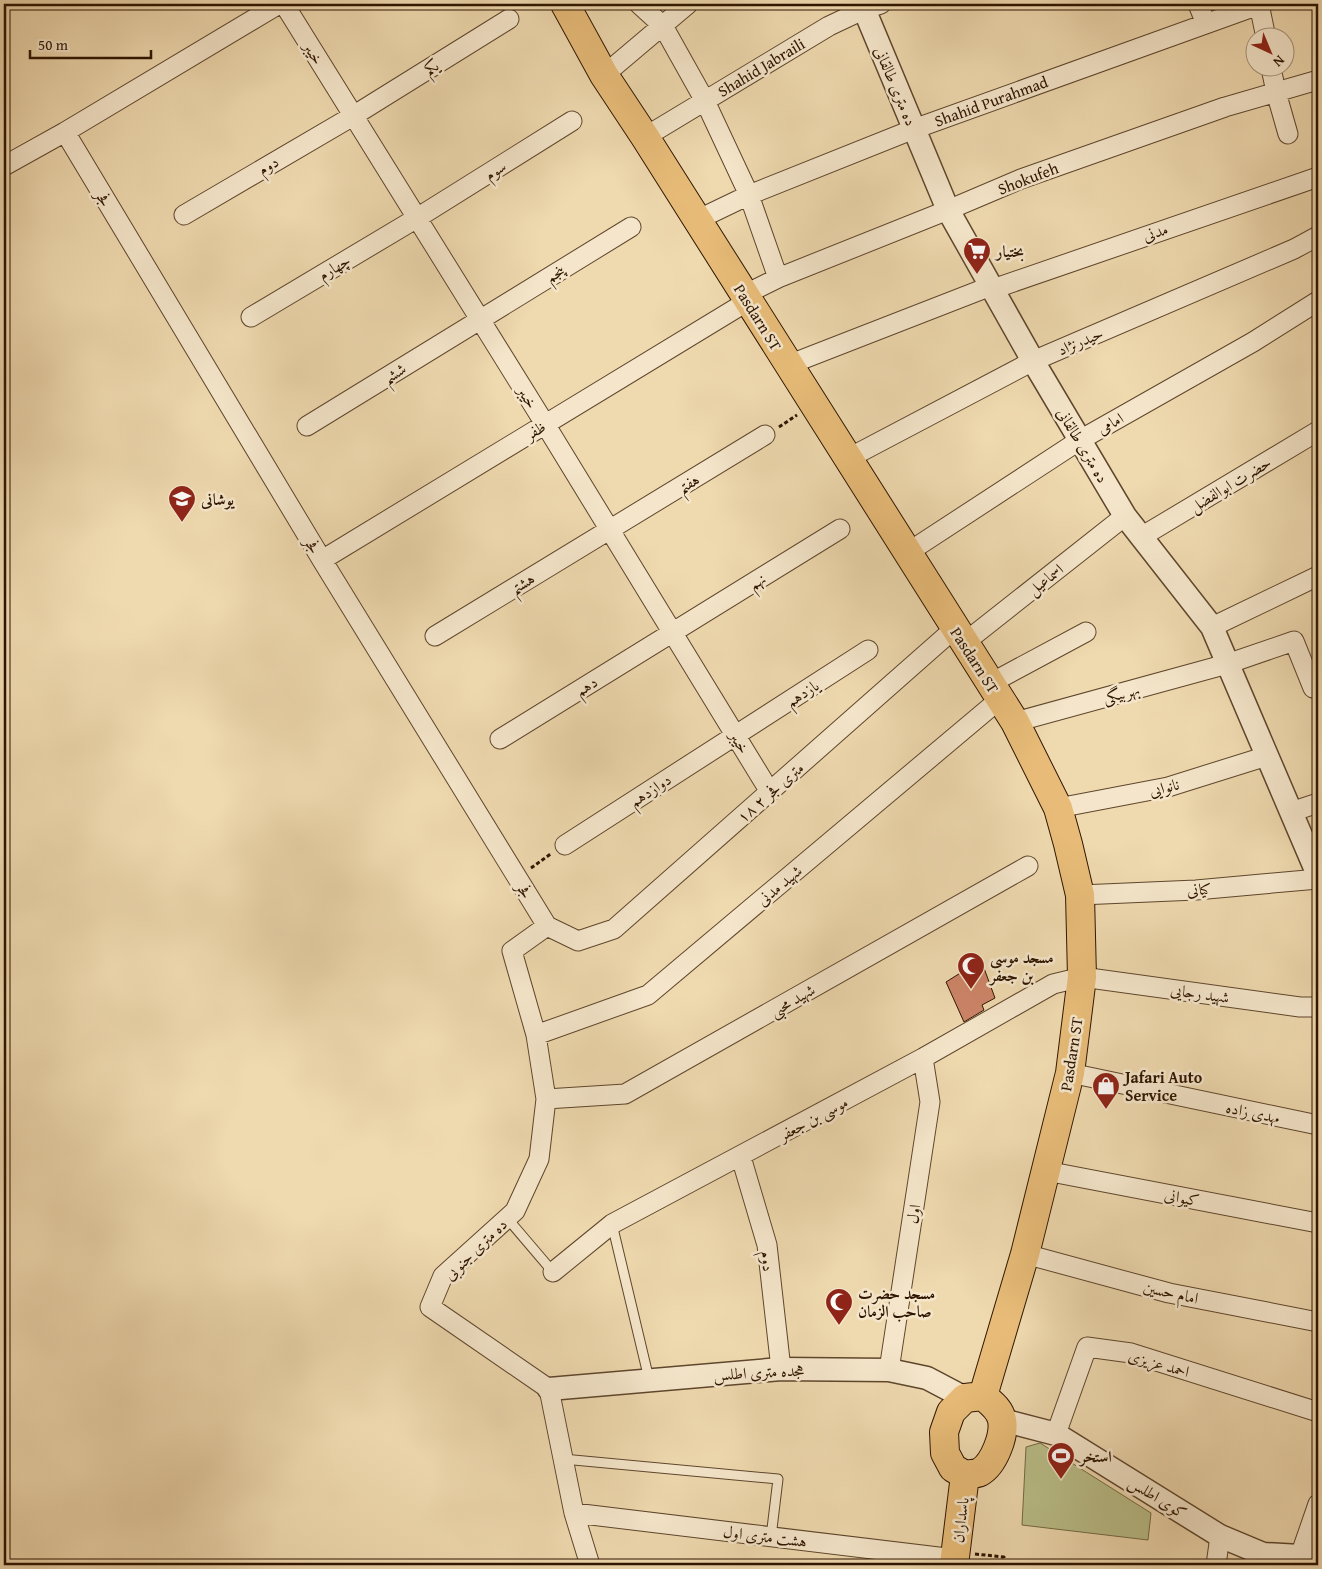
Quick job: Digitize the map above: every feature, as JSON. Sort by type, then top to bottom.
[{"type":"main road","name":"Pasdarn ST","points":[[565,4],[604,75],[1015,722],[1058,808],[1080,896],[1082,977],[1070,1073],[1025,1254],[974,1397]]},
{"type":"main road","points":[[974,1397],[995,1406],[1002,1420],[1000,1442],[993,1460],[981,1472],[965,1475],[953,1468],[944,1453],[944,1432],[951,1412],[974,1397]]},
{"type":"main road","name":"پاسداران","points":[[955,1558],[965,1475]]},
{"type":"street","points":[[4,166],[65,132],[279,4]]},
{"type":"street","name":"خیبر","points":[[284,4],[545,424],[770,792]]},
{"type":"street","points":[[639,4],[662,26],[705,101],[749,194],[778,278]]},
{"type":"street","points":[[604,75],[688,4]]},
{"type":"street","points":[[1198,4],[1206,24]]},
{"type":"street","points":[[1260,4],[1264,28]]},
{"type":"street","name":"Shahid Purahmad","points":[[697,220],[749,194],[914,129],[1260,4]]},
{"type":"street","name":"Shahid Jabraili","points":[[645,138],[829,26],[869,6]]},
{"type":"street","name":"ده متری طالقانی","points":[[869,6],[914,129],[948,210],[1033,361],[1125,516],[1212,627],[1318,877]]},
{"type":"street","name":"یکم","points":[[353,116],[509,19]]},
{"type":"street","points":[[1273,78],[1288,134]]},
{"type":"street","name":"Shokufeh","points":[[746,298],[778,278],[1021,179],[1224,107],[1318,80]]},
{"type":"street","name":"دوم","points":[[184,215],[353,116]]},
{"type":"street","name":"سوم","points":[[417,218],[572,121]]},
{"type":"street","name":"فجر","points":[[65,132],[322,560],[548,926]]},
{"type":"street","name":"مدنی","points":[[788,365],[992,288],[1318,177]]},
{"type":"street","name":"چهارم","points":[[252,317],[417,218]]},
{"type":"street","name":"پنجم","points":[[480,320],[631,227]]},
{"type":"street","name":"حیدرنژاد","points":[[847,458],[1033,361],[1294,249],[1318,236]]},
{"type":"street","name":"ظفر","points":[[322,560],[545,424],[746,298]]},
{"type":"street","name":"امامی","points":[[907,553],[1080,440],[1253,342],[1318,301]]},
{"type":"street","name":"ششم","points":[[307,426],[480,320]]},
{"type":"street","name":"حضرت ابوالفضل","points":[[1141,537],[1318,432]]},
{"type":"street","name":"هفتم","points":[[610,530],[765,435]]},
{"type":"street","name":"اسماعیل","points":[[959,636],[1125,516]]},
{"type":"street","name":"نهم","points":[[673,633],[840,529]]},
{"type":"street","name":"هشتم","points":[[435,636],[610,530]]},
{"type":"street","points":[[1212,627],[1318,576]]},
{"type":"street","name":"شهید مدنی","points":[[536,1036],[648,995],[995,691],[1086,632]]},
{"type":"street","name":"دهم","points":[[500,739],[673,633]]},
{"type":"street","name":"۱۸ متری فجر ۲","points":[[548,926],[578,941],[614,929],[770,792],[959,636]]},
{"type":"street","name":"بهربیگی","points":[[1015,722],[1227,664],[1294,641],[1314,688],[1318,686]]},
{"type":"street","name":"یازدهم","points":[[735,736],[868,650]]},
{"type":"street","name":"دوازدهم","points":[[566,845],[735,736]]},
{"type":"street","name":"نانوایی","points":[[1058,808],[1168,788],[1267,756]]},
{"type":"street","points":[[1291,812],[1318,802]]},
{"type":"street","name":"شهید محبی","points":[[546,1099],[625,1094],[1028,866]]},
{"type":"street","name":"کیانی","points":[[1080,896],[1196,890],[1318,877]]},
{"type":"street","name":"ده متری جنوبی","points":[[548,926],[512,951],[536,1036],[546,1099],[539,1159],[515,1211],[443,1276],[430,1307],[549,1389]]},
{"type":"street","name":"شهید رجایی","points":[[1082,977],[1318,1008]]},
{"type":"street","name":"موسی بن جعفر","points":[[553,1272],[612,1224],[741,1157],[923,1058],[1053,984],[1082,977]]},
{"type":"street","name":"اول","points":[[889,1370],[930,1102],[923,1058]]},
{"type":"street","name":"مهدی زاده","points":[[1070,1073],[1318,1125]]},
{"type":"street","name":"دوم","points":[[741,1157],[767,1245],[782,1369]]},
{"type":"street","name":"کیوانی","points":[[1046,1170],[1318,1223]]},
{"type":"street","name":"امام حسین","points":[[1025,1254],[1169,1293],[1318,1322]]},
{"type":"street","name":"احمد عزیزی","points":[[1056,1434],[1087,1347],[1131,1353],[1318,1412]]},
{"type":"street","name":"هجده متری اطلس","points":[[549,1389],[782,1369],[889,1370],[927,1378],[974,1397]]},
{"type":"street","points":[[549,1389],[574,1513],[590,1565]]},
{"type":"street","name":"کوی اطلس","points":[[1002,1420],[1056,1434],[1220,1536],[1263,1554],[1309,1556]]},
{"type":"street","points":[[1309,1556],[1318,1504]]},
{"type":"street","name":"هشت متری اول","points":[[574,1513],[955,1558]]},
{"type":"street","points":[[1216,1565],[1220,1536]]},
{"type":"lane","points":[[507,1218],[553,1272]]},
{"type":"lane","points":[[612,1224],[649,1380]]},
{"type":"lane","points":[[563,1459],[778,1479],[771,1537]]},
{"type":"path","points":[[765,435],[814,405]]},
{"type":"path","points":[[517,877],[566,845]]},
{"type":"path","points":[[955,1558],[1004,1557],[1003,1565]]},
{"type":"green space","name":"استخر","points":[[1040,1443],[1151,1513],[1148,1540],[1022,1525],[1026,1447]]},
{"type":"building","name":"مسجد موسی بن جعفر","points":[[981,960],[995,998],[982,1005],[984,1010],[964,1022],[946,982]]},
{"type":"place","name":"بختیار","points":[[977,275]]},
{"type":"place","name":"یوشانی","points":[[182,523]]},
{"type":"place","name":"مسجد موسی بن جعفر","points":[[971,990]]},
{"type":"place","name":"Jafari Auto Service","points":[[1106,1110]]},
{"type":"place","name":"مسجد حضرت صاحب الزمان","points":[[839,1326]]},
{"type":"place","name":"استخر","points":[[1061,1480]]}]
